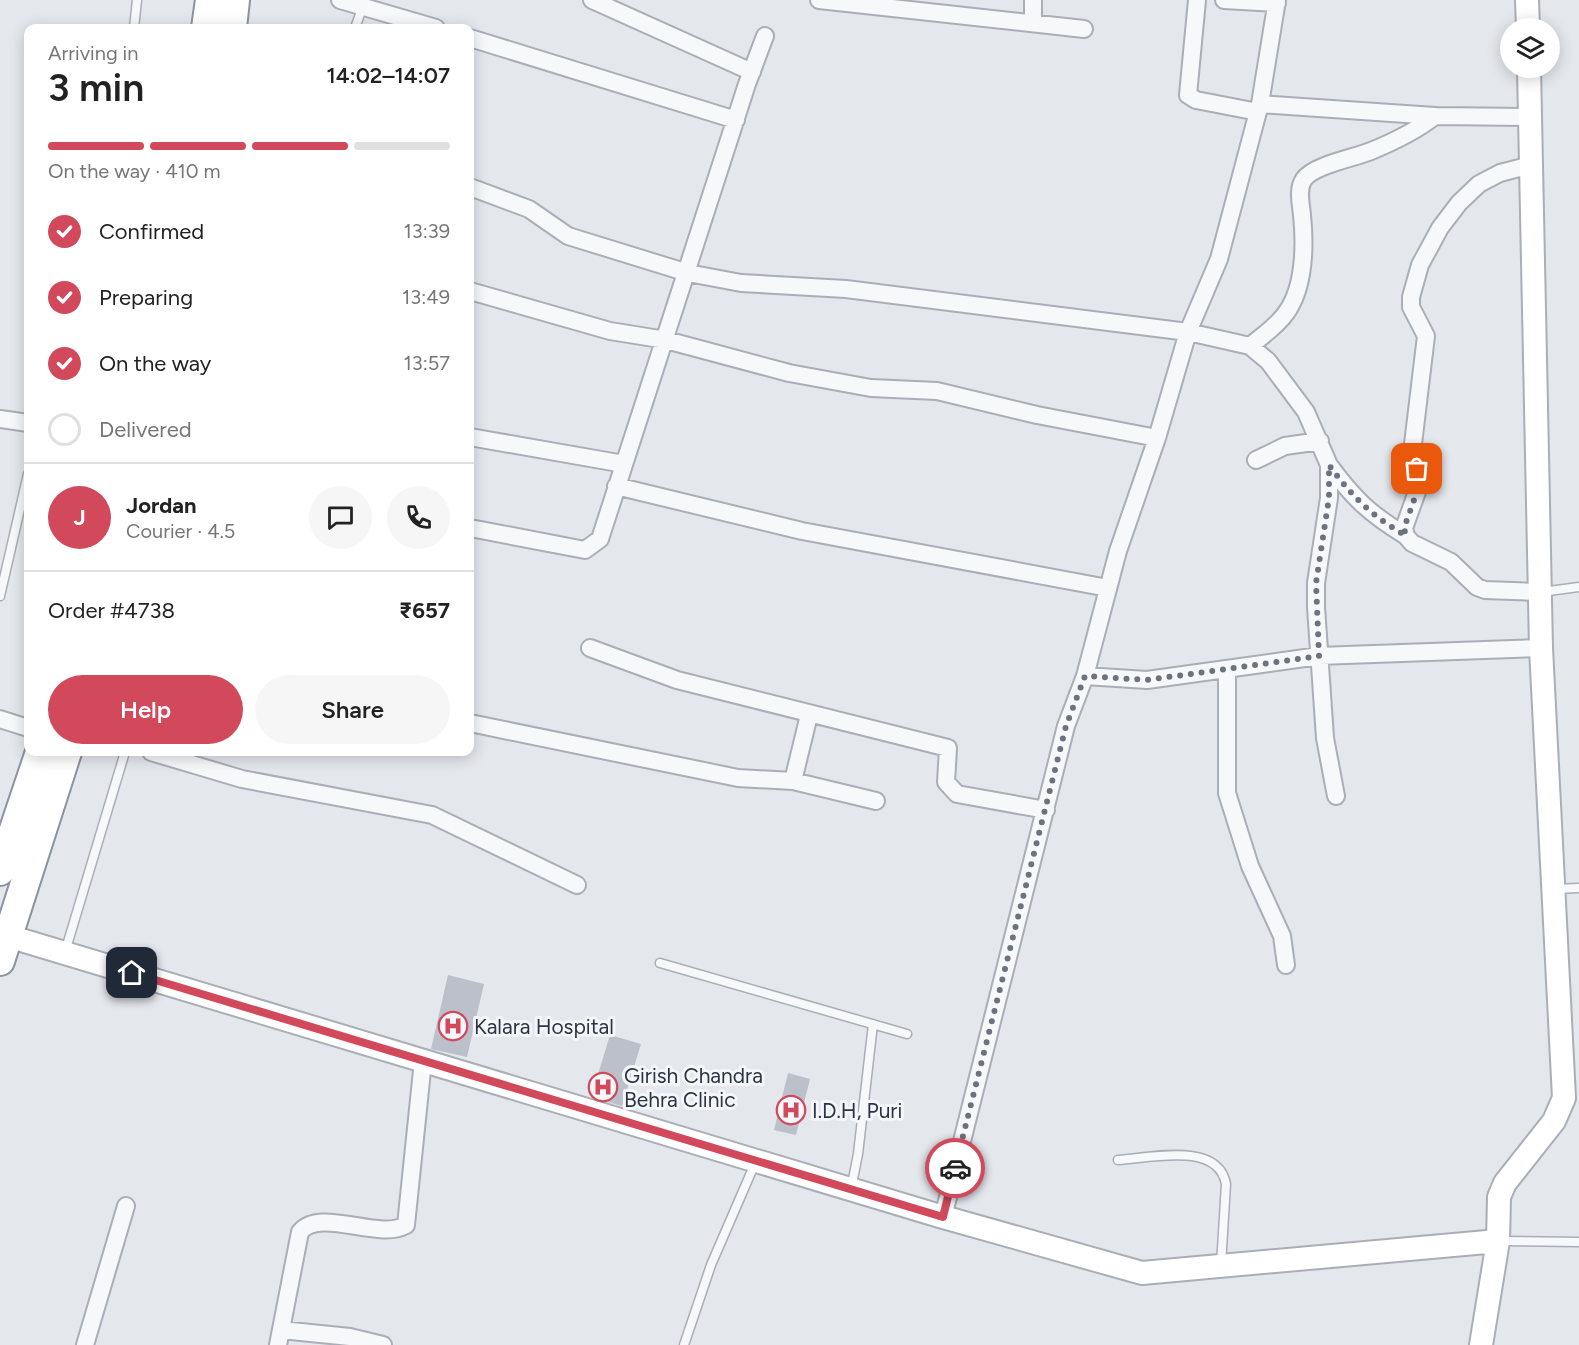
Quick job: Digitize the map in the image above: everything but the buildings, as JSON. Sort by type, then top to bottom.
[{"type":"highway","points":[[207,24],[210,0]]},
{"type":"highway","points":[[232,24],[235,0]]},
{"type":"highway","points":[[0,872],[39,756]]},
{"type":"highway","points":[[4,949],[67,756]]},
{"type":"main road","points":[[1527,0],[1528,18]]},
{"type":"main road","points":[[1482,1345],[1498,1241],[1499,1197],[1505,1183],[1554,1121],[1564,1098],[1541,648],[1529,78]]},
{"type":"main road","points":[[4,949],[65,952],[851,1190],[1142,1273],[1498,1241]]},
{"type":"street","points":[[340,0],[363,4],[423,24]]},
{"type":"street","points":[[592,0],[752,72]]},
{"type":"street","points":[[819,0],[1084,29]]},
{"type":"street","points":[[1033,0],[1033,23]]},
{"type":"street","points":[[1197,0],[1188,94],[1196,100],[1259,108],[1435,116],[1530,117]]},
{"type":"street","points":[[943,1217],[1066,726],[1085,676],[1108,588],[1157,438],[1188,332],[1219,259],[1259,108],[1277,2],[1224,0]]},
{"type":"street","points":[[474,529],[585,550],[600,540],[765,36]]},
{"type":"street","points":[[474,39],[736,120]]},
{"type":"street","points":[[1250,346],[1278,323],[1294,297],[1302,261],[1304,230],[1300,189],[1303,180],[1319,169],[1371,151],[1404,136],[1435,116]]},
{"type":"street","points":[[1406,536],[1404,528],[1418,489],[1413,444],[1426,336],[1411,307],[1411,297],[1420,265],[1440,228],[1459,203],[1473,190],[1500,173],[1531,165]]},
{"type":"street","points":[[474,188],[529,209],[568,236],[688,273],[741,283],[846,289],[1188,332],[1250,346],[1268,361],[1284,381],[1306,412],[1329,465],[1348,491],[1369,513],[1406,536],[1412,543],[1451,562],[1477,587],[1485,590],[1540,592]]},
{"type":"street","points":[[474,292],[610,332],[666,340],[789,374],[871,388],[937,391],[1036,416],[1157,438]]},
{"type":"street","points":[[0,419],[24,422]]},
{"type":"street","points":[[474,438],[624,464]]},
{"type":"street","points":[[1256,460],[1285,446],[1320,441]]},
{"type":"street","points":[[1329,465],[1329,498],[1316,583],[1326,747],[1336,796]]},
{"type":"street","points":[[616,486],[802,531],[1108,588]]},
{"type":"street","points":[[590,648],[677,680],[809,715],[948,748],[946,782],[957,794],[1046,810]]},
{"type":"street","points":[[1085,676],[1147,680],[1227,671],[1319,656],[1541,648]]},
{"type":"street","points":[[1227,671],[1227,793],[1250,866],[1282,936],[1286,965]]},
{"type":"street","points":[[793,781],[809,715]]},
{"type":"street","points":[[0,720],[24,727]]},
{"type":"street","points":[[474,724],[738,778],[793,781],[876,801]]},
{"type":"street","points":[[164,756],[242,779],[432,815],[577,885]]},
{"type":"street","points":[[383,1345],[350,1337],[280,1338],[300,1232],[304,1227],[317,1223],[393,1229],[406,1225],[423,1060]]},
{"type":"street","points":[[85,1345],[126,1206]]},
{"type":"lane","points":[[134,24],[137,0]]},
{"type":"lane","points":[[356,24],[363,4]]},
{"type":"lane","points":[[0,596],[24,491]]},
{"type":"lane","points":[[1540,592],[1579,587]]},
{"type":"lane","points":[[65,952],[124,756]]},
{"type":"lane","points":[[1554,889],[1579,888]]},
{"type":"lane","points":[[660,963],[907,1034]]},
{"type":"lane","points":[[851,1190],[858,1154],[873,1024]]},
{"type":"lane","points":[[1118,1160],[1199,1156],[1215,1162],[1223,1172],[1226,1184],[1221,1266]]},
{"type":"lane","points":[[684,1345],[711,1265],[756,1161]]},
{"type":"lane","points":[[1498,1241],[1579,1242]]},
{"type":"way so far","points":[[955,1168],[1066,726],[1085,676],[1147,680],[1319,656],[1316,583],[1329,498],[1329,465],[1348,491],[1369,513],[1406,536],[1404,528],[1418,489],[1417,469]]},
{"type":"place","name":"Kalara Hospital","points":[[453,1026]]},
{"type":"place","name":"Girish Chandra Behra Clinic","points":[[603,1087]]},
{"type":"place","name":"I.D.H, Puri","points":[[791,1110]]},
{"type":"route","points":[[132,973],[943,1217],[955,1168]]}]
